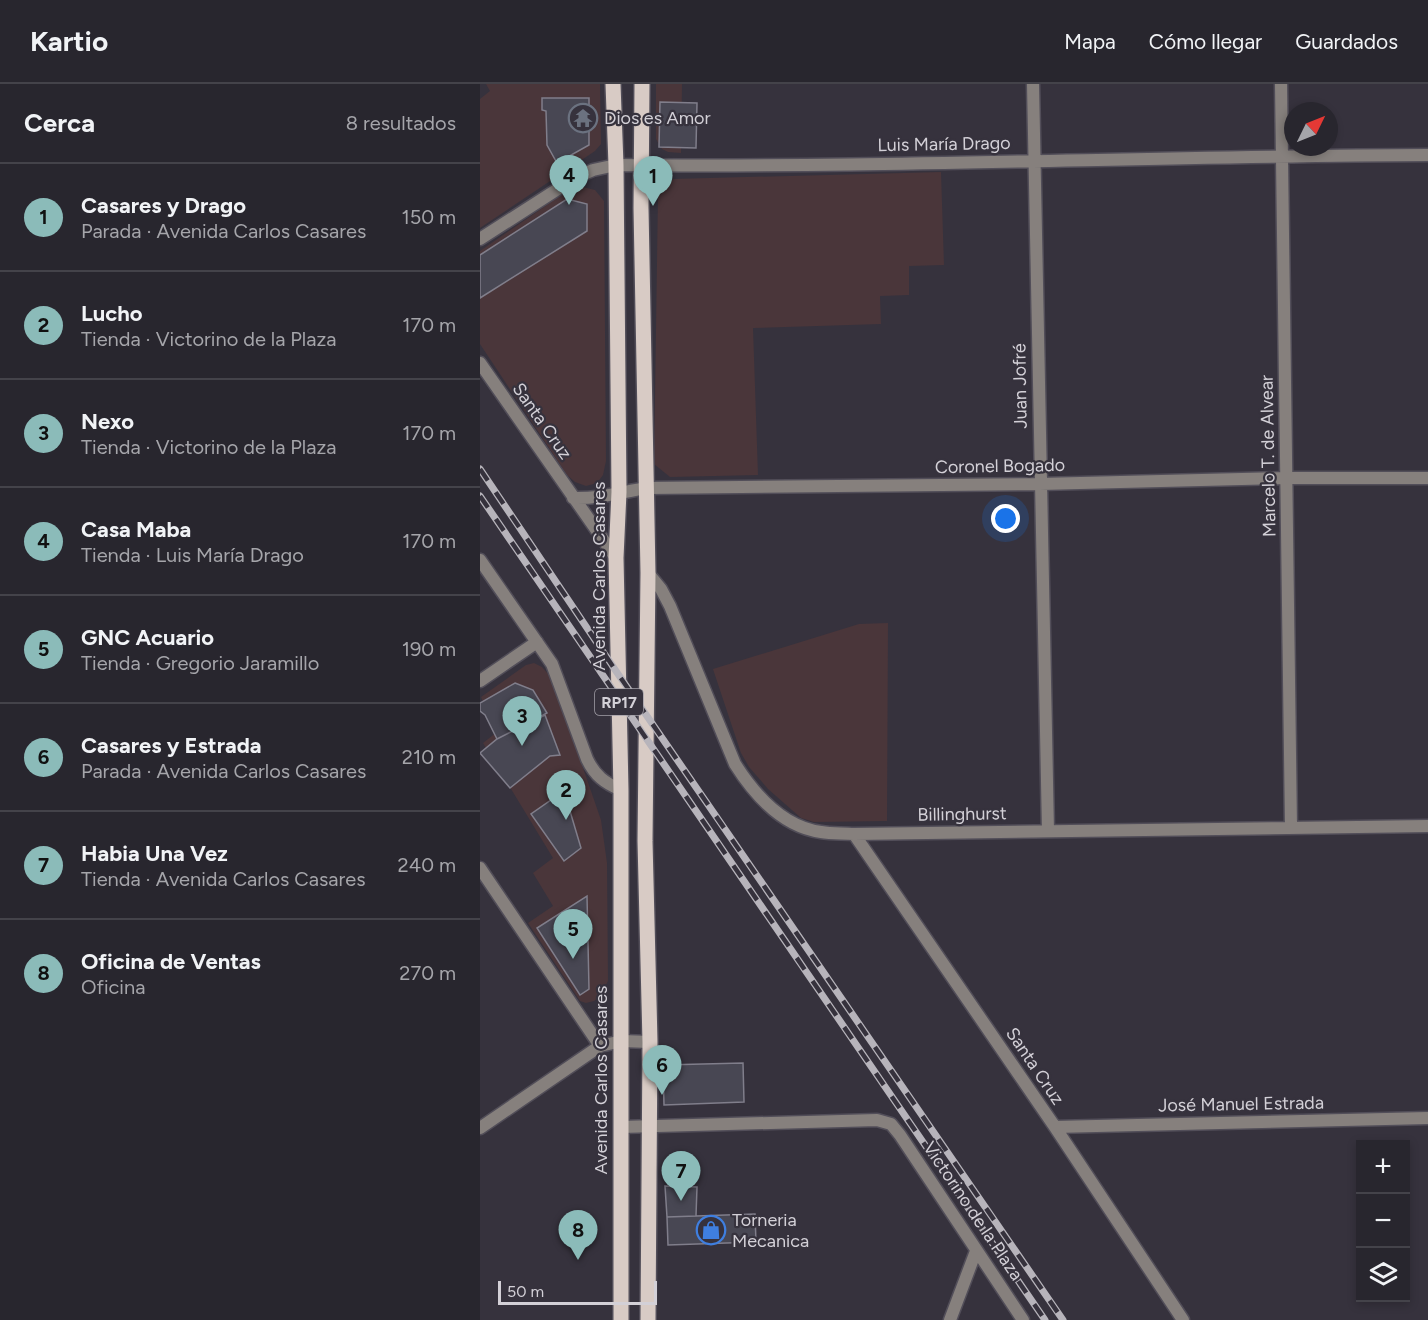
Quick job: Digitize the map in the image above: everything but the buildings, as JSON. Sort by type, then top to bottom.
[{"type":"main road","name":"Avenida Carlos Casares","points":[[613,84],[616,165],[619,492],[616,558],[621,790],[621,1320]]},
{"type":"main road","name":"RP17","points":[[642,84],[648,573],[645,841],[650,1042],[648,1320]]},
{"type":"street","name":"Juan Jofré","points":[[1033,84],[1048,831]]},
{"type":"street","name":"Marcelo T. de Alvear","points":[[1281,84],[1292,828]]},
{"type":"street","name":"Luis María Drago","points":[[480,239],[575,178],[592,170],[616,165],[1034,162],[1428,155]]},
{"type":"street","name":"Santa Cruz","points":[[480,363],[616,558]]},
{"type":"street","name":"Coronel Bogado","points":[[573,498],[603,497],[647,488],[1040,484],[1286,478],[1428,478]]},
{"type":"street","points":[[480,560],[552,664],[593,771],[604,783],[621,790]]},
{"type":"street","name":"Billinghurst","points":[[648,573],[661,589],[670,606],[735,764],[748,784],[784,818],[803,828],[820,832],[854,834],[1428,826]]},
{"type":"street","points":[[480,681],[537,642]]},
{"type":"street","name":"Santa Cruz","points":[[854,834],[1055,1127],[1183,1320]]},
{"type":"street","points":[[480,868],[600,1046]]},
{"type":"street","points":[[480,1128],[600,1046],[622,1041],[650,1042]]},
{"type":"street","name":"José Manuel Estrada","points":[[1055,1127],[1428,1118]]},
{"type":"street","name":"Victorino de la Plaza","points":[[650,1126],[877,1120],[891,1124],[1023,1320]]},
{"type":"street","points":[[621,1127],[650,1126]]},
{"type":"street","points":[[950,1320],[976,1251]]},
{"type":"shaded area","points":[[486,84],[600,84],[601,144],[595,151],[480,228],[480,99],[490,91]]},
{"type":"shaded area","points":[[656,84],[682,84],[681,153],[662,149],[656,139]]},
{"type":"shaded area","points":[[941,172],[944,265],[909,266],[909,295],[880,296],[881,324],[753,328],[758,475],[670,477],[654,464],[658,195],[673,179]]},
{"type":"shaded area","points":[[573,187],[595,190],[604,201],[606,461],[603,475],[597,483],[586,486],[575,482],[567,475],[480,344],[480,251]]},
{"type":"shaded area","points":[[888,623],[887,821],[814,822],[801,818],[768,789],[749,767],[741,753],[713,669],[859,624]]},
{"type":"shaded area","points":[[534,663],[542,667],[549,675],[555,687],[601,820],[607,863],[608,981],[600,996],[586,1003],[580,1001],[528,923],[553,906],[533,873],[553,858],[483,743],[497,732],[481,697],[526,665]]},
{"type":"railway","points":[[480,469],[618,674],[1063,1320]]},
{"type":"railway","points":[[480,496],[1045,1320]]},
{"type":"place","name":"Dios es Amor","points":[[583,118]]},
{"type":"place","name":"Casa Maba","points":[[569,205]]},
{"type":"place","name":"Casares y Drago","points":[[653,206]]},
{"type":"place","name":"Nexo","points":[[522,746]]},
{"type":"place","name":"Lucho","points":[[566,820]]},
{"type":"place","name":"GNC Acuario","points":[[573,959]]},
{"type":"place","name":"Casares y Estrada","points":[[662,1095]]},
{"type":"place","name":"Habia Una Vez","points":[[681,1201]]},
{"type":"place","name":"Torneria Mecanica","points":[[711,1230]]},
{"type":"place","name":"Oficina de Ventas","points":[[578,1260]]}]
